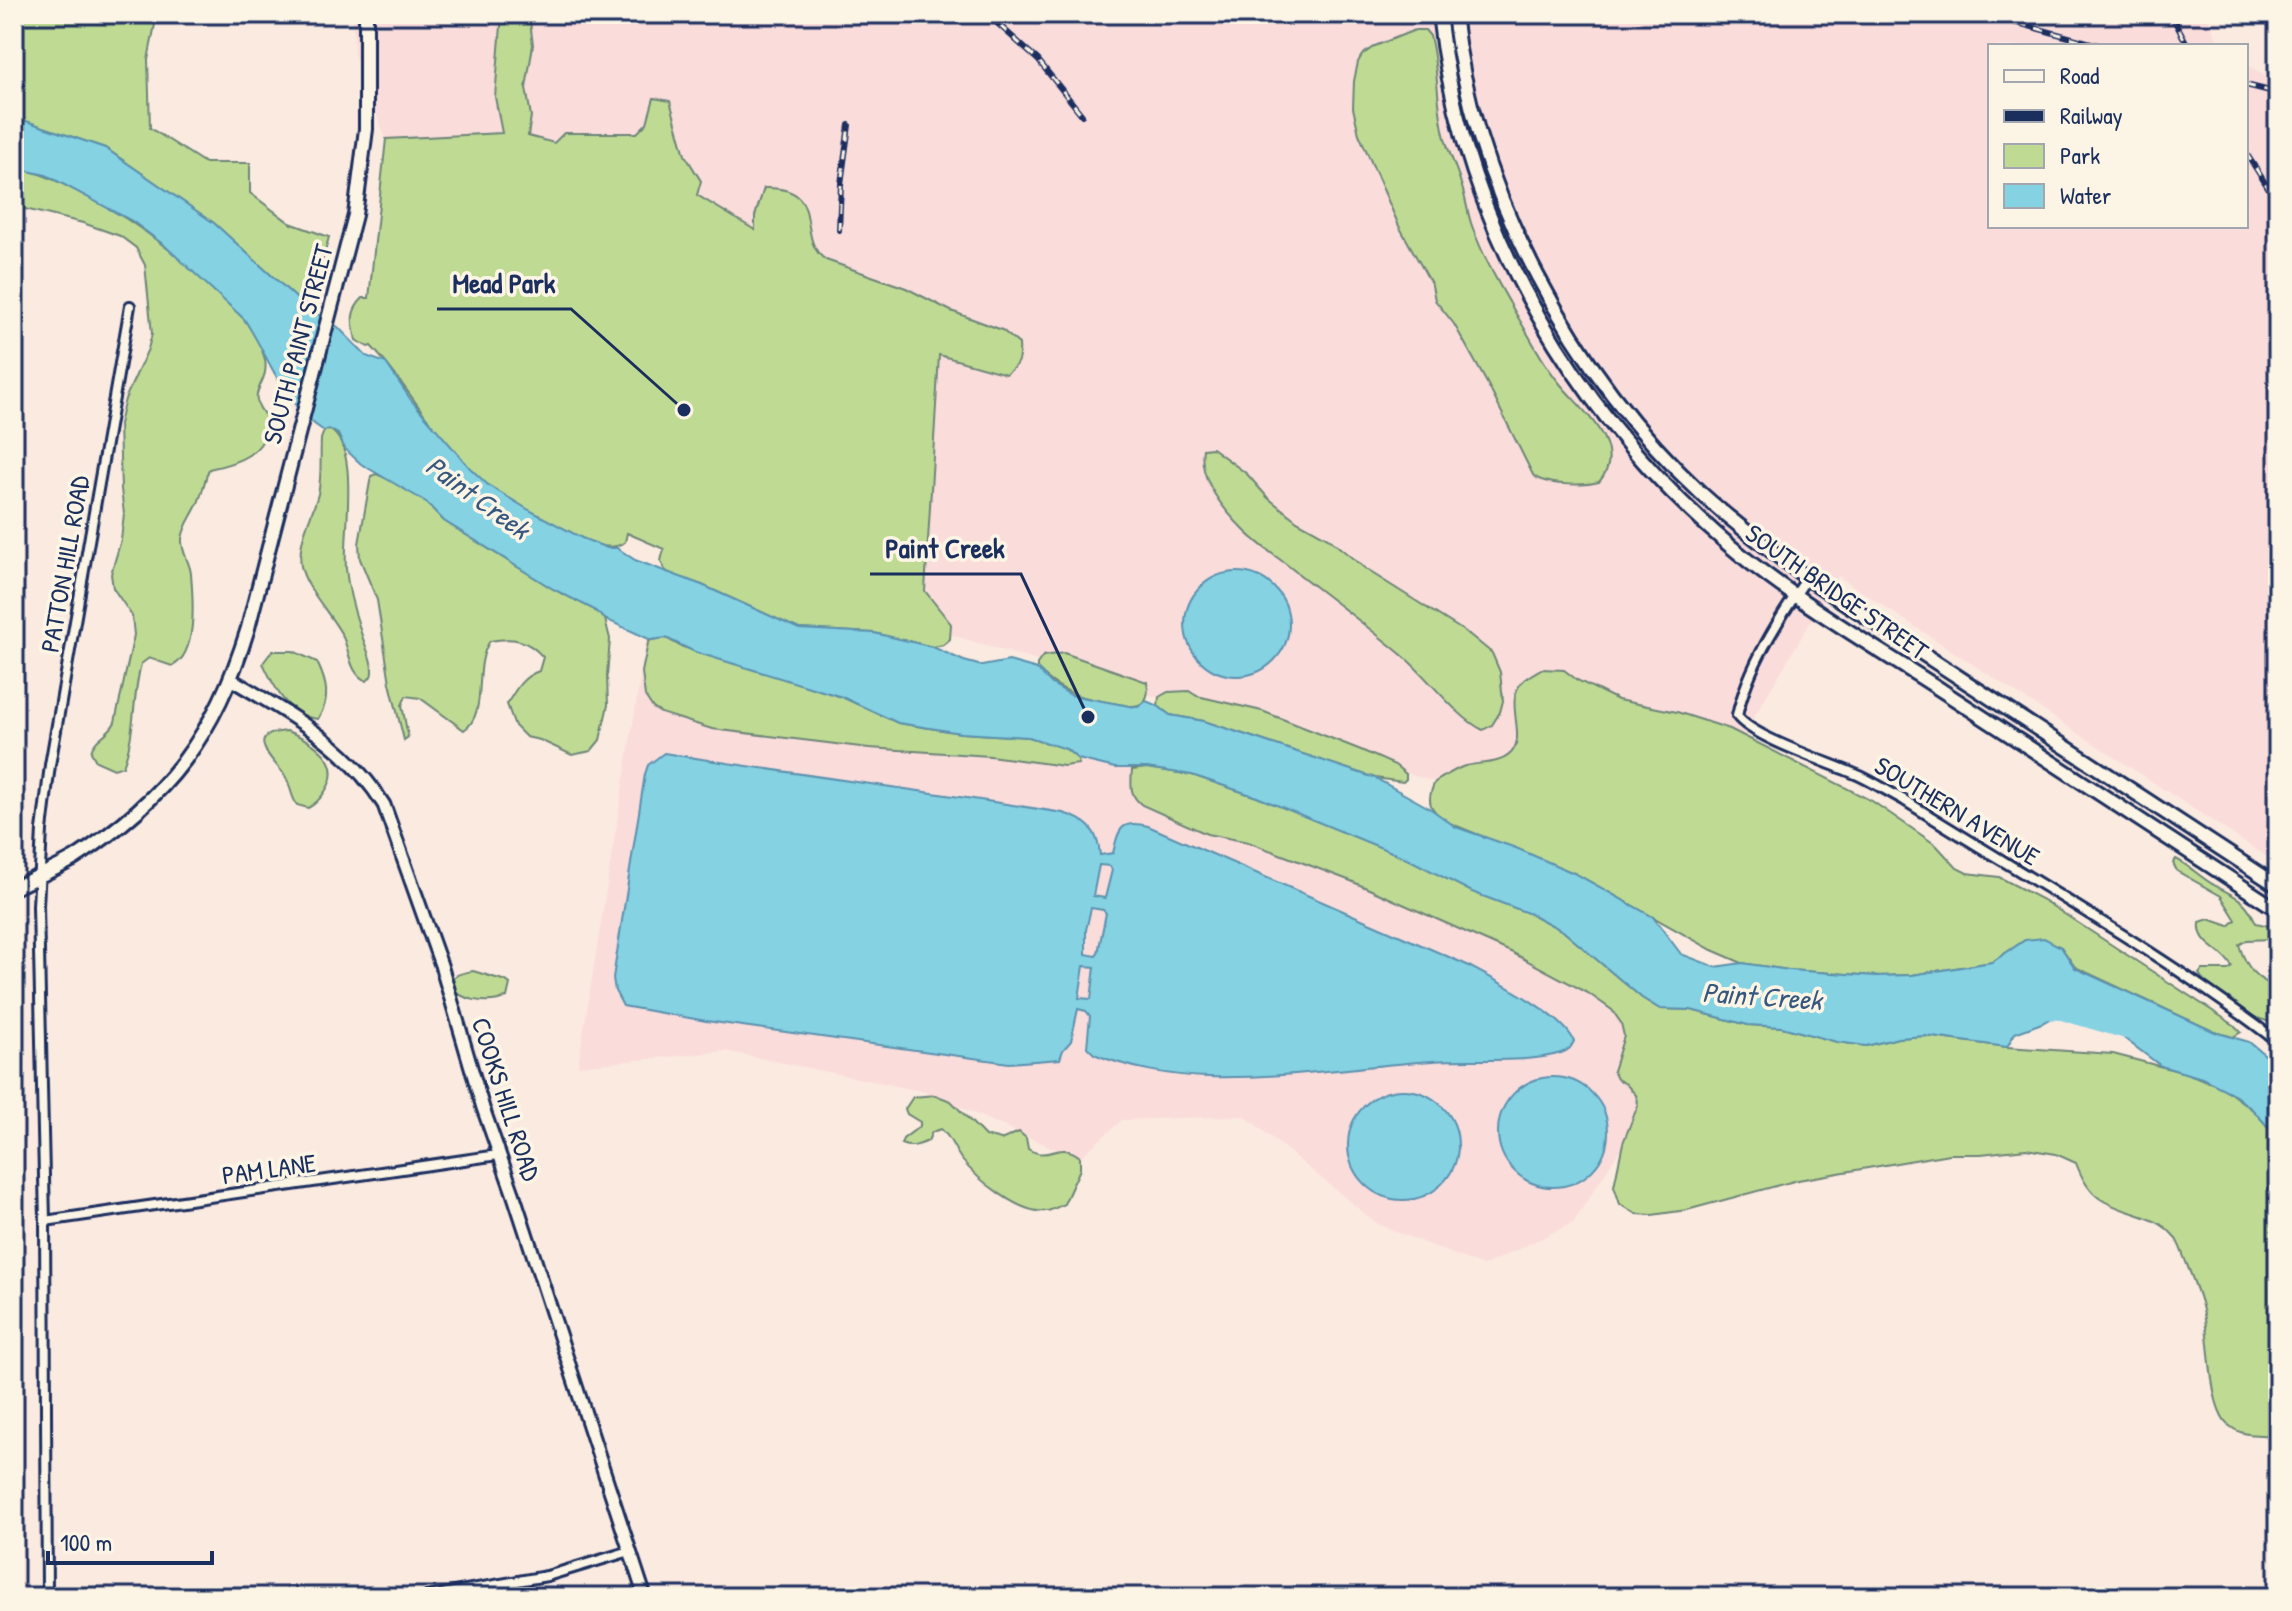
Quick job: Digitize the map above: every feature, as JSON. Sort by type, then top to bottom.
[{"type":"main road","name":"SOUTH PAINT STREET","points":[[14,888],[72,859],[142,809],[194,748],[232,680],[355,215],[365,147],[366,14]]},
{"type":"main road","name":"SOUTH BRIDGE STREET","points":[[1439,14],[1451,91],[1473,169],[1492,222],[1521,286],[1564,360],[1619,436],[1658,478],[1704,524],[1795,596],[2278,910]]},
{"type":"main road","name":"SOUTH BRIDGE STREET","points":[[1454,14],[1462,61],[1482,137],[1537,275],[1588,360],[1640,428],[1702,493],[1807,578],[2278,886]]},
{"type":"street","name":"PATTON HILL ROAD","points":[[47,1597],[45,1221],[38,906],[42,830],[50,765],[130,306]]},
{"type":"street","name":"SOUTHERN AVENUE","points":[[1807,578],[1769,639],[1740,701],[1737,716],[1744,725],[1864,778],[1904,800],[2162,960],[2237,1010],[2278,1042]]},
{"type":"street","name":"COOKS HILL ROAD","points":[[232,680],[337,748],[372,785],[384,805],[441,965],[498,1155],[645,1597]]},
{"type":"street","name":"PAM LANE","points":[[45,1221],[498,1155]]},
{"type":"street","points":[[425,1597],[547,1576],[630,1551]]},
{"type":"shaded area","points":[[353,14],[2206,14],[2219,44],[1988,44],[1988,228],[2248,228],[2248,65],[2278,82],[2278,864],[1838,576],[1672,854],[923,626],[513,132],[386,139],[354,54]]},
{"type":"shaded area","points":[[647,636],[1044,735],[1341,843],[1656,1021],[1640,1118],[1573,1223],[1483,1266],[1379,1225],[1245,1116],[1122,1120],[1078,1159],[926,1092],[725,1051],[578,1066]]},
{"type":"green space","points":[[14,14],[157,14],[148,60],[150,128],[205,163],[250,163],[250,193],[290,223],[329,237],[310,306],[306,302],[305,306],[214,223],[105,148],[14,117]]},
{"type":"green space","points":[[502,14],[529,14],[533,45],[526,88],[531,116],[528,136],[554,143],[564,133],[637,133],[647,123],[654,98],[670,101],[685,155],[701,181],[697,195],[755,230],[755,216],[764,188],[796,195],[803,204],[817,251],[826,260],[906,288],[951,311],[1002,330],[1019,344],[1018,361],[1006,374],[939,355],[925,591],[951,624],[950,639],[943,645],[933,647],[874,633],[799,629],[702,585],[673,576],[665,570],[661,561],[664,549],[627,533],[625,542],[611,547],[576,536],[508,499],[472,471],[441,437],[371,346],[356,340],[354,313],[363,298],[369,298],[386,139],[502,133],[495,97]]},
{"type":"green space","points":[[1415,30],[1425,30],[1430,36],[1445,138],[1478,242],[1543,361],[1590,418],[1606,443],[1609,456],[1607,469],[1599,482],[1555,483],[1533,475],[1454,324],[1435,300],[1432,285],[1399,226],[1359,134],[1353,108],[1358,62],[1375,46]]},
{"type":"green space","points":[[14,168],[66,186],[106,206],[149,234],[207,282],[244,319],[265,360],[257,402],[269,420],[267,432],[249,455],[209,469],[183,534],[182,544],[190,569],[193,597],[190,638],[180,660],[172,666],[149,658],[141,664],[127,753],[123,766],[114,769],[96,761],[91,752],[95,743],[115,722],[134,635],[132,616],[113,588],[111,574],[121,540],[124,514],[119,424],[125,399],[152,334],[145,265],[136,248],[120,236],[83,223],[14,209]]},
{"type":"green space","points":[[329,429],[339,439],[348,472],[346,569],[353,607],[372,665],[367,681],[353,668],[342,635],[308,583],[301,566],[303,538],[319,487],[321,439],[324,431]]},
{"type":"green space","points":[[1212,448],[1247,474],[1268,498],[1297,521],[1328,538],[1367,570],[1470,635],[1492,653],[1500,672],[1503,701],[1492,725],[1483,730],[1473,724],[1402,655],[1248,534],[1221,503],[1208,482],[1203,449]]},
{"type":"green space","points":[[376,474],[398,483],[426,502],[444,521],[605,619],[610,639],[608,705],[600,740],[591,751],[572,755],[526,737],[515,726],[507,704],[524,680],[539,671],[543,657],[525,643],[506,639],[490,641],[485,651],[476,712],[464,730],[420,698],[406,696],[402,705],[408,737],[404,740],[390,683],[377,600],[360,559],[359,544],[371,476]]},
{"type":"green space","points":[[666,638],[680,646],[842,697],[898,723],[961,733],[1029,737],[1066,749],[1078,759],[1079,764],[1064,766],[990,756],[869,748],[712,729],[661,713],[645,696],[642,672],[648,643]]},
{"type":"green space","points":[[272,651],[293,651],[317,662],[326,690],[325,704],[318,719],[298,712],[283,699],[263,663]]},
{"type":"green space","points":[[1064,653],[1147,682],[1145,700],[1139,705],[1129,706],[1068,692],[1037,669],[1043,656]]},
{"type":"green space","points":[[1541,669],[1564,670],[1577,680],[1618,700],[1677,712],[1730,729],[1872,801],[1936,845],[1957,868],[1967,873],[1999,877],[2043,900],[2241,1032],[2233,1037],[2215,1032],[2075,967],[2061,947],[2025,940],[1992,962],[1912,975],[1876,976],[1788,970],[1742,963],[1712,950],[1576,874],[1447,822],[1431,805],[1430,795],[1435,782],[1462,767],[1500,760],[1510,754],[1517,739],[1516,691],[1523,681]]},
{"type":"green space","points":[[1189,691],[1197,696],[1262,711],[1361,750],[1395,765],[1406,774],[1406,779],[1403,782],[1375,778],[1204,721],[1170,715],[1158,706],[1159,697],[1168,692]]},
{"type":"green space","points":[[287,731],[315,746],[323,753],[331,769],[326,790],[308,808],[297,805],[286,778],[264,747],[266,737]]},
{"type":"green space","points":[[1147,768],[1192,775],[1257,797],[1368,841],[1533,915],[1563,931],[1642,998],[1660,1009],[1691,1010],[1748,1025],[1782,1027],[1837,1042],[1866,1046],[1898,1038],[1925,1036],[2007,1047],[2113,1054],[2186,1073],[2222,1087],[2253,1110],[2278,1138],[2278,1435],[2242,1432],[2231,1427],[2223,1418],[2214,1390],[2201,1302],[2174,1236],[2156,1222],[2099,1198],[2085,1182],[2076,1163],[2056,1154],[2026,1149],[1949,1154],[1798,1180],[1687,1210],[1652,1215],[1637,1214],[1620,1204],[1614,1186],[1623,1143],[1638,1105],[1636,1095],[1617,1079],[1613,1071],[1624,1036],[1621,1023],[1612,1010],[1588,993],[1513,953],[1351,881],[1248,842],[1207,834],[1142,805],[1133,793],[1132,770]]},
{"type":"green space","points":[[2176,859],[2239,899],[2256,923],[2273,927],[2276,931],[2271,939],[2247,940],[2239,945],[2253,972],[2264,981],[2278,986],[2278,1023],[2234,1006],[2214,991],[2199,974],[2202,970],[2228,970],[2232,967],[2206,942],[2200,922],[2209,919],[2229,926],[2236,920],[2221,896],[2177,871],[2173,863]]},
{"type":"green space","points":[[473,971],[510,984],[507,997],[475,1000],[454,989],[450,983],[454,977]]},
{"type":"green space","points":[[935,1095],[951,1101],[985,1136],[1001,1140],[1019,1132],[1026,1138],[1028,1149],[1036,1153],[1065,1150],[1080,1157],[1080,1169],[1064,1204],[1048,1211],[1036,1211],[1012,1202],[969,1168],[941,1129],[932,1132],[928,1141],[921,1144],[901,1144],[920,1126],[920,1122],[907,1114],[905,1109],[913,1097]]},
{"type":"water","points":[[14,117],[105,148],[214,223],[305,306],[338,327],[366,356],[386,363],[411,400],[488,485],[582,538],[607,548],[617,548],[635,560],[702,585],[799,629],[874,633],[933,647],[982,666],[1009,661],[1037,669],[1052,684],[1071,695],[1138,707],[1146,701],[1170,715],[1204,721],[1375,778],[1431,809],[1456,827],[1576,874],[1653,917],[1681,954],[1715,967],[1742,963],[1789,970],[1876,976],[1912,975],[1992,962],[2025,940],[2044,938],[2061,947],[2075,968],[2215,1032],[2249,1042],[2264,1054],[2278,1071],[2278,1138],[2253,1110],[2232,1093],[2202,1078],[2161,1066],[2125,1039],[2103,1017],[2069,1008],[2015,1033],[2007,1047],[1925,1036],[1898,1038],[1866,1046],[1837,1042],[1782,1027],[1748,1025],[1691,1010],[1660,1009],[1642,998],[1563,931],[1533,915],[1472,892],[1406,858],[1257,797],[1192,775],[1147,768],[1115,768],[1078,759],[1066,749],[1029,737],[961,733],[898,723],[842,697],[695,652],[666,638],[651,640],[605,619],[593,609],[553,589],[444,521],[426,502],[361,464],[345,449],[338,434],[329,429],[324,431],[297,408],[244,319],[164,245],[132,221],[46,175],[14,168]]},
{"type":"water","points":[[1237,572],[1257,576],[1274,587],[1285,604],[1289,624],[1285,644],[1274,661],[1257,672],[1237,676],[1217,672],[1200,661],[1189,644],[1185,624],[1189,604],[1200,587],[1217,576]]},
{"type":"water","points":[[664,753],[1063,813],[1090,827],[1097,839],[1100,855],[1113,853],[1119,832],[1126,825],[1148,826],[1465,964],[1542,1008],[1574,1041],[1564,1052],[1515,1060],[1433,1061],[1292,1074],[1208,1077],[1150,1070],[1094,1054],[1087,1047],[1090,1016],[1078,1009],[1071,1041],[1060,1059],[1009,1063],[706,1021],[623,1006],[615,991],[613,978],[648,765]],"holes":[[[1099,865],[1110,866],[1112,870],[1105,898],[1093,896]],[[1091,908],[1103,910],[1106,913],[1096,956],[1086,954],[1086,930]],[[1084,966],[1095,967],[1091,999],[1079,998]]]},
{"type":"water","points":[[1553,1077],[1574,1081],[1592,1093],[1604,1111],[1608,1132],[1604,1153],[1592,1171],[1574,1183],[1553,1187],[1532,1183],[1514,1171],[1502,1153],[1498,1132],[1502,1111],[1514,1093],[1532,1081]]},
{"type":"water","points":[[1403,1090],[1424,1094],[1442,1106],[1454,1124],[1458,1145],[1454,1166],[1442,1184],[1424,1196],[1403,1200],[1382,1196],[1364,1184],[1352,1166],[1348,1145],[1352,1124],[1364,1106],[1382,1094]]},
{"type":"waterway","name":"Paint Creek","points":[[2040,1009],[2062,1010],[2133,1031]]},
{"type":"railway","points":[[987,14],[1038,60],[1082,115]]},
{"type":"railway","points":[[1984,14],[2095,44]]},
{"type":"railway","points":[[2171,14],[2187,44]]},
{"type":"railway","points":[[2248,86],[2278,93]]},
{"type":"railway","points":[[839,230],[849,125]]},
{"type":"railway","points":[[2248,156],[2278,203]]},
{"type":"place","name":"Mead Park","points":[[684,410]]},
{"type":"place","name":"Paint Creek","points":[[1088,717]]}]
